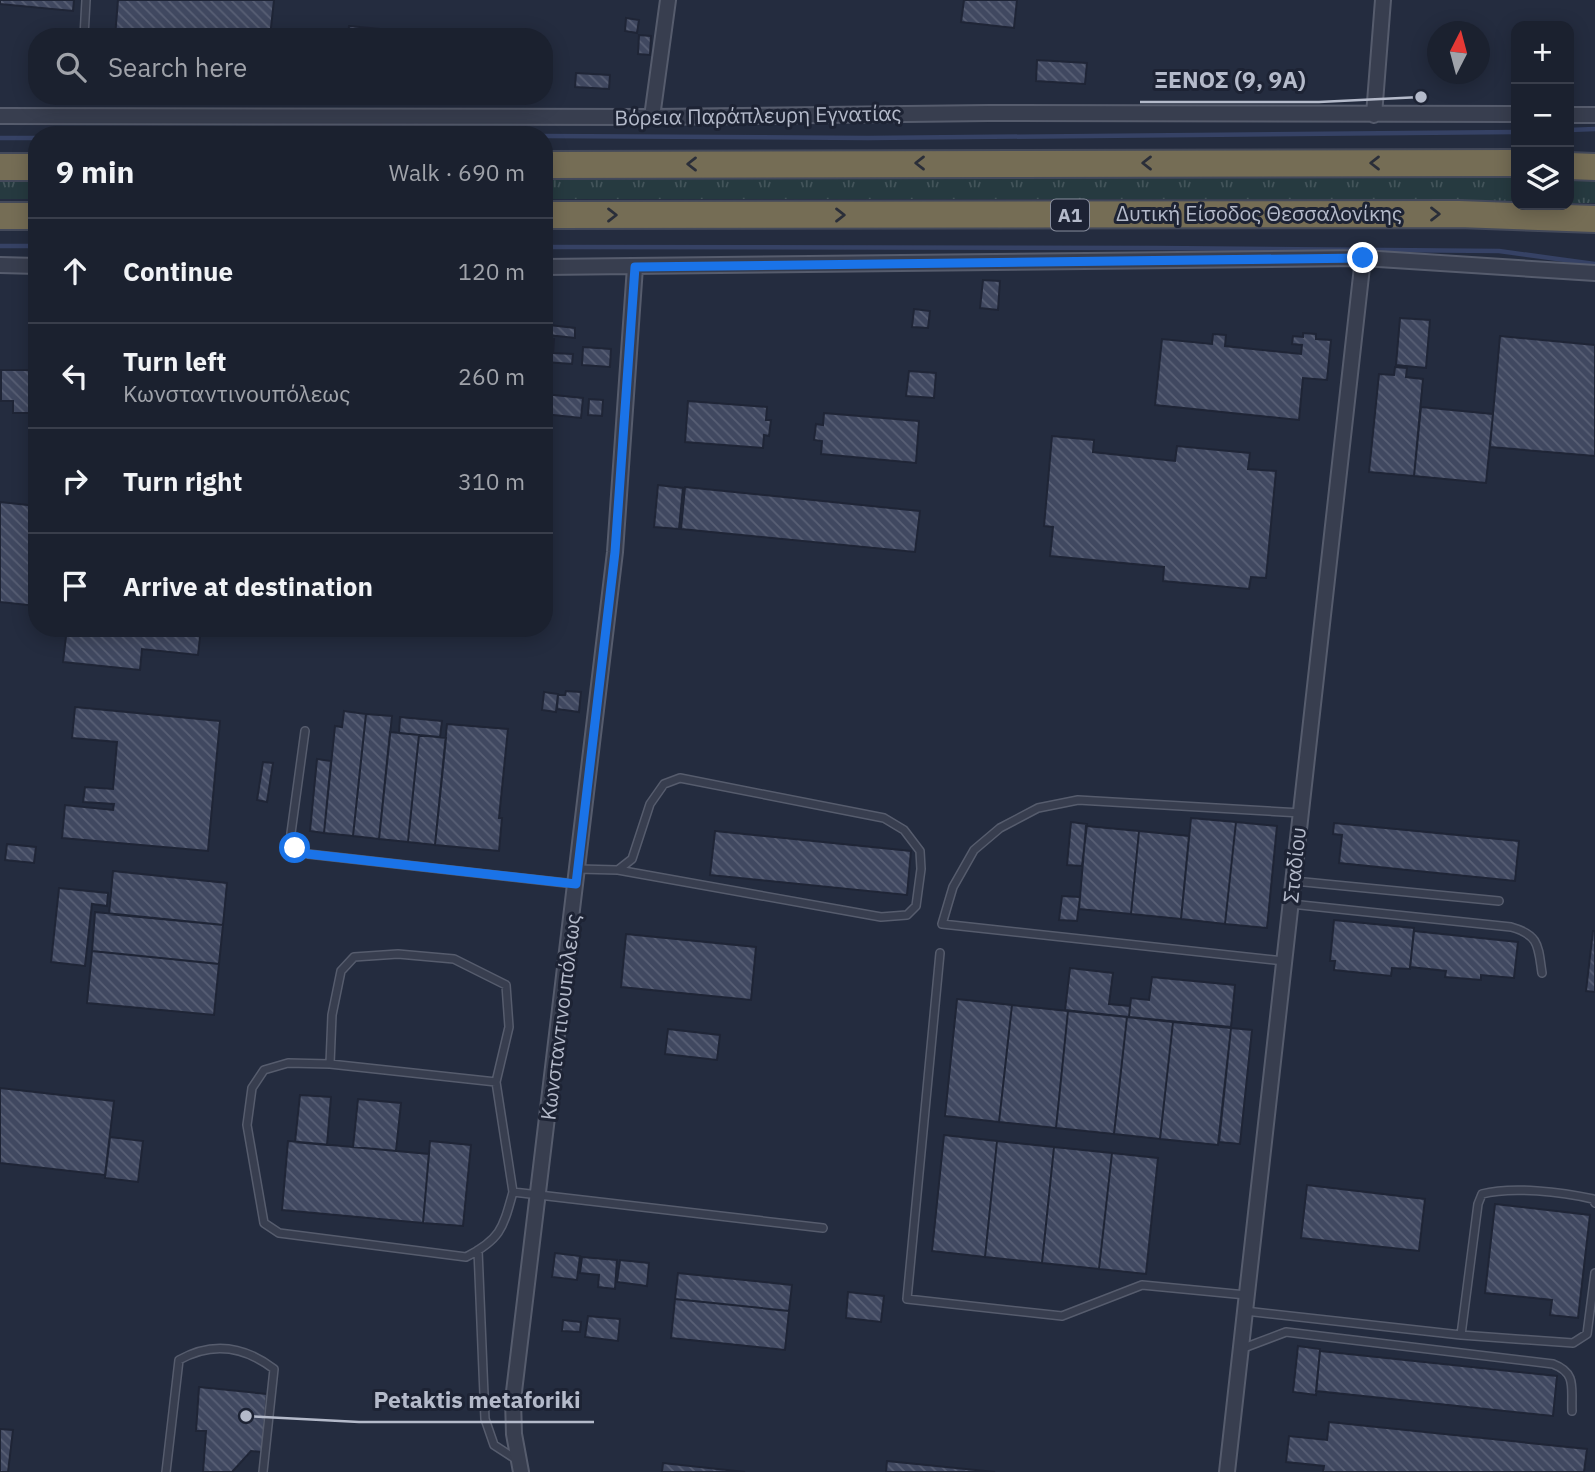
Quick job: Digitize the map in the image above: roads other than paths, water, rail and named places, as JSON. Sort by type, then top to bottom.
[{"type":"highway","points":[[553,165],[1511,163]]},
{"type":"highway","points":[[1574,166],[1595,167]]},
{"type":"highway","points":[[0,167],[28,167]]},
{"type":"highway","name":"Δυτική Είσοδος Θεσσαλονίκης","points":[[553,215],[1459,214],[1595,219]]},
{"type":"highway","points":[[0,216],[28,216]]},
{"type":"street","points":[[652,117],[668,0]]},
{"type":"street","points":[[1374,114],[1384,0]]},
{"type":"street","name":"Βόρεια Παράπλευρη Εγνατίας","points":[[0,116],[1511,114]]},
{"type":"street","points":[[1574,115],[1595,115]]},
{"type":"street","points":[[553,267],[1363,258],[1595,273]]},
{"type":"street","name":"Σταδίου","points":[[1227,1472],[1363,258]]},
{"type":"street","points":[[0,265],[28,265]]},
{"type":"street","name":"Κωνσταντινουπόλεως","points":[[520,1466],[512,1411],[615,552],[635,267]]},
{"type":"lane","points":[[84,28],[86,0]]},
{"type":"lane","points":[[305,731],[291,833],[295,848],[308,854],[576,884]]},
{"type":"lane","points":[[578,869],[618,870],[881,917],[907,915],[916,906],[921,869],[920,851],[904,830],[884,818],[680,778],[664,784],[650,804],[632,859],[618,870]]},
{"type":"lane","points":[[1284,961],[942,924],[953,887],[974,850],[1000,828],[1038,808],[1079,800],[1301,813]]},
{"type":"lane","points":[[1294,881],[1499,901]]},
{"type":"lane","points":[[1291,904],[1511,927],[1532,936],[1537,943],[1542,973]]},
{"type":"lane","points":[[940,953],[907,1299],[1064,1315],[1142,1285],[1247,1295]]},
{"type":"lane","points":[[330,1064],[332,1015],[341,971],[354,957],[398,954],[454,959],[506,985],[509,1027],[496,1082],[513,1192],[503,1227],[485,1247],[466,1257],[279,1233],[264,1223],[247,1125],[252,1088],[264,1070],[288,1063],[330,1064],[496,1082]]},
{"type":"lane","points":[[1461,1335],[1478,1204],[1482,1194],[1496,1190],[1572,1195],[1593,1199],[1595,1203]]},
{"type":"lane","points":[[513,1192],[823,1228]]},
{"type":"lane","points":[[478,1251],[485,1419],[494,1445],[520,1466]]},
{"type":"lane","points":[[1245,1311],[1461,1335],[1573,1343],[1587,1334],[1595,1273]]},
{"type":"lane","points":[[1241,1349],[1286,1332],[1553,1364],[1566,1369],[1571,1378],[1572,1411]]},
{"type":"lane","points":[[166,1472],[179,1360],[202,1349],[228,1348],[253,1354],[274,1369],[263,1472]]},
{"type":"waterway","points":[[1574,130],[1595,129]]},
{"type":"waterway","points":[[553,136],[868,138],[1511,132]]},
{"type":"waterway","points":[[0,138],[28,138]]},
{"type":"waterway","points":[[0,246],[28,246]]},
{"type":"waterway","points":[[553,247],[1499,251],[1595,264]]},
{"type":"place","name":"ΞΕΝΟΣ (9, 9Α)","points":[[1421,97]]},
{"type":"place","name":"Petaktis metaforiki","points":[[246,1416]]}]
